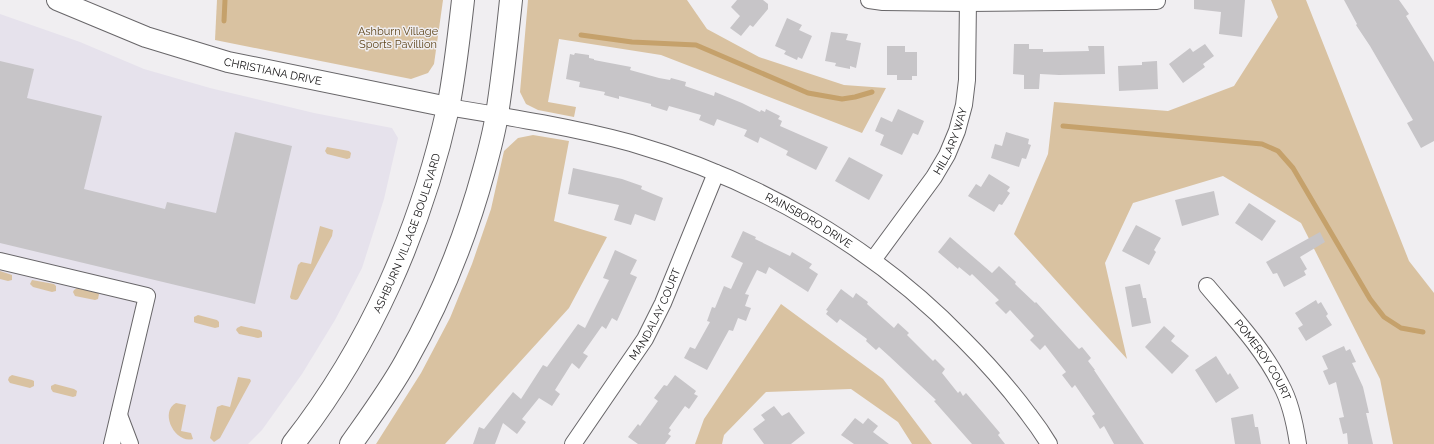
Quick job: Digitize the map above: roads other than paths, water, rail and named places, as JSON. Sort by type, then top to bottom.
[{"type":"main road","name":"ASHBURN VILLAGE BOULEVARD","points":[[293,444],[307,426],[364,338],[409,239],[424,198],[448,107],[460,32],[463,0]]},
{"type":"main road","points":[[351,444],[406,361],[431,314],[447,277],[478,190],[497,115],[511,0]]},
{"type":"street","name":"CHRISTIANA DRIVE","points":[[57,0],[146,37],[206,56],[284,74],[448,107],[497,115]]},
{"type":"street","points":[[869,0],[883,2],[1158,1]]},
{"type":"street","name":"HILLARY WAY","points":[[873,260],[934,177],[947,154],[957,131],[964,105],[968,80],[968,2]]},
{"type":"street","name":"RAINSBORO DRIVE","points":[[497,115],[580,131],[630,143],[716,173],[803,215],[873,260],[908,287],[946,321],[982,358],[1015,396],[1049,444]]},
{"type":"street","name":"MANDALAY COURT","points":[[573,444],[645,339],[663,303],[716,173]]},
{"type":"street","points":[[0,261],[147,296],[112,444]]},
{"type":"street","name":"POMEROY COURT","points":[[1207,286],[1266,358],[1282,385],[1292,413],[1298,444]]},
{"type":"street","points":[[119,415],[130,444]]},
{"type":"waterway","points":[[224,21],[225,0]]},
{"type":"waterway","points":[[581,35],[632,42],[696,45],[808,93],[842,99],[872,92]]},
{"type":"waterway","points":[[1063,126],[1262,144],[1278,151],[1293,168],[1370,299],[1384,317],[1401,328],[1423,332]]},
{"type":"park label","name":"Ashburn Village Sports Pavillion","points":[[398,37]]}]
